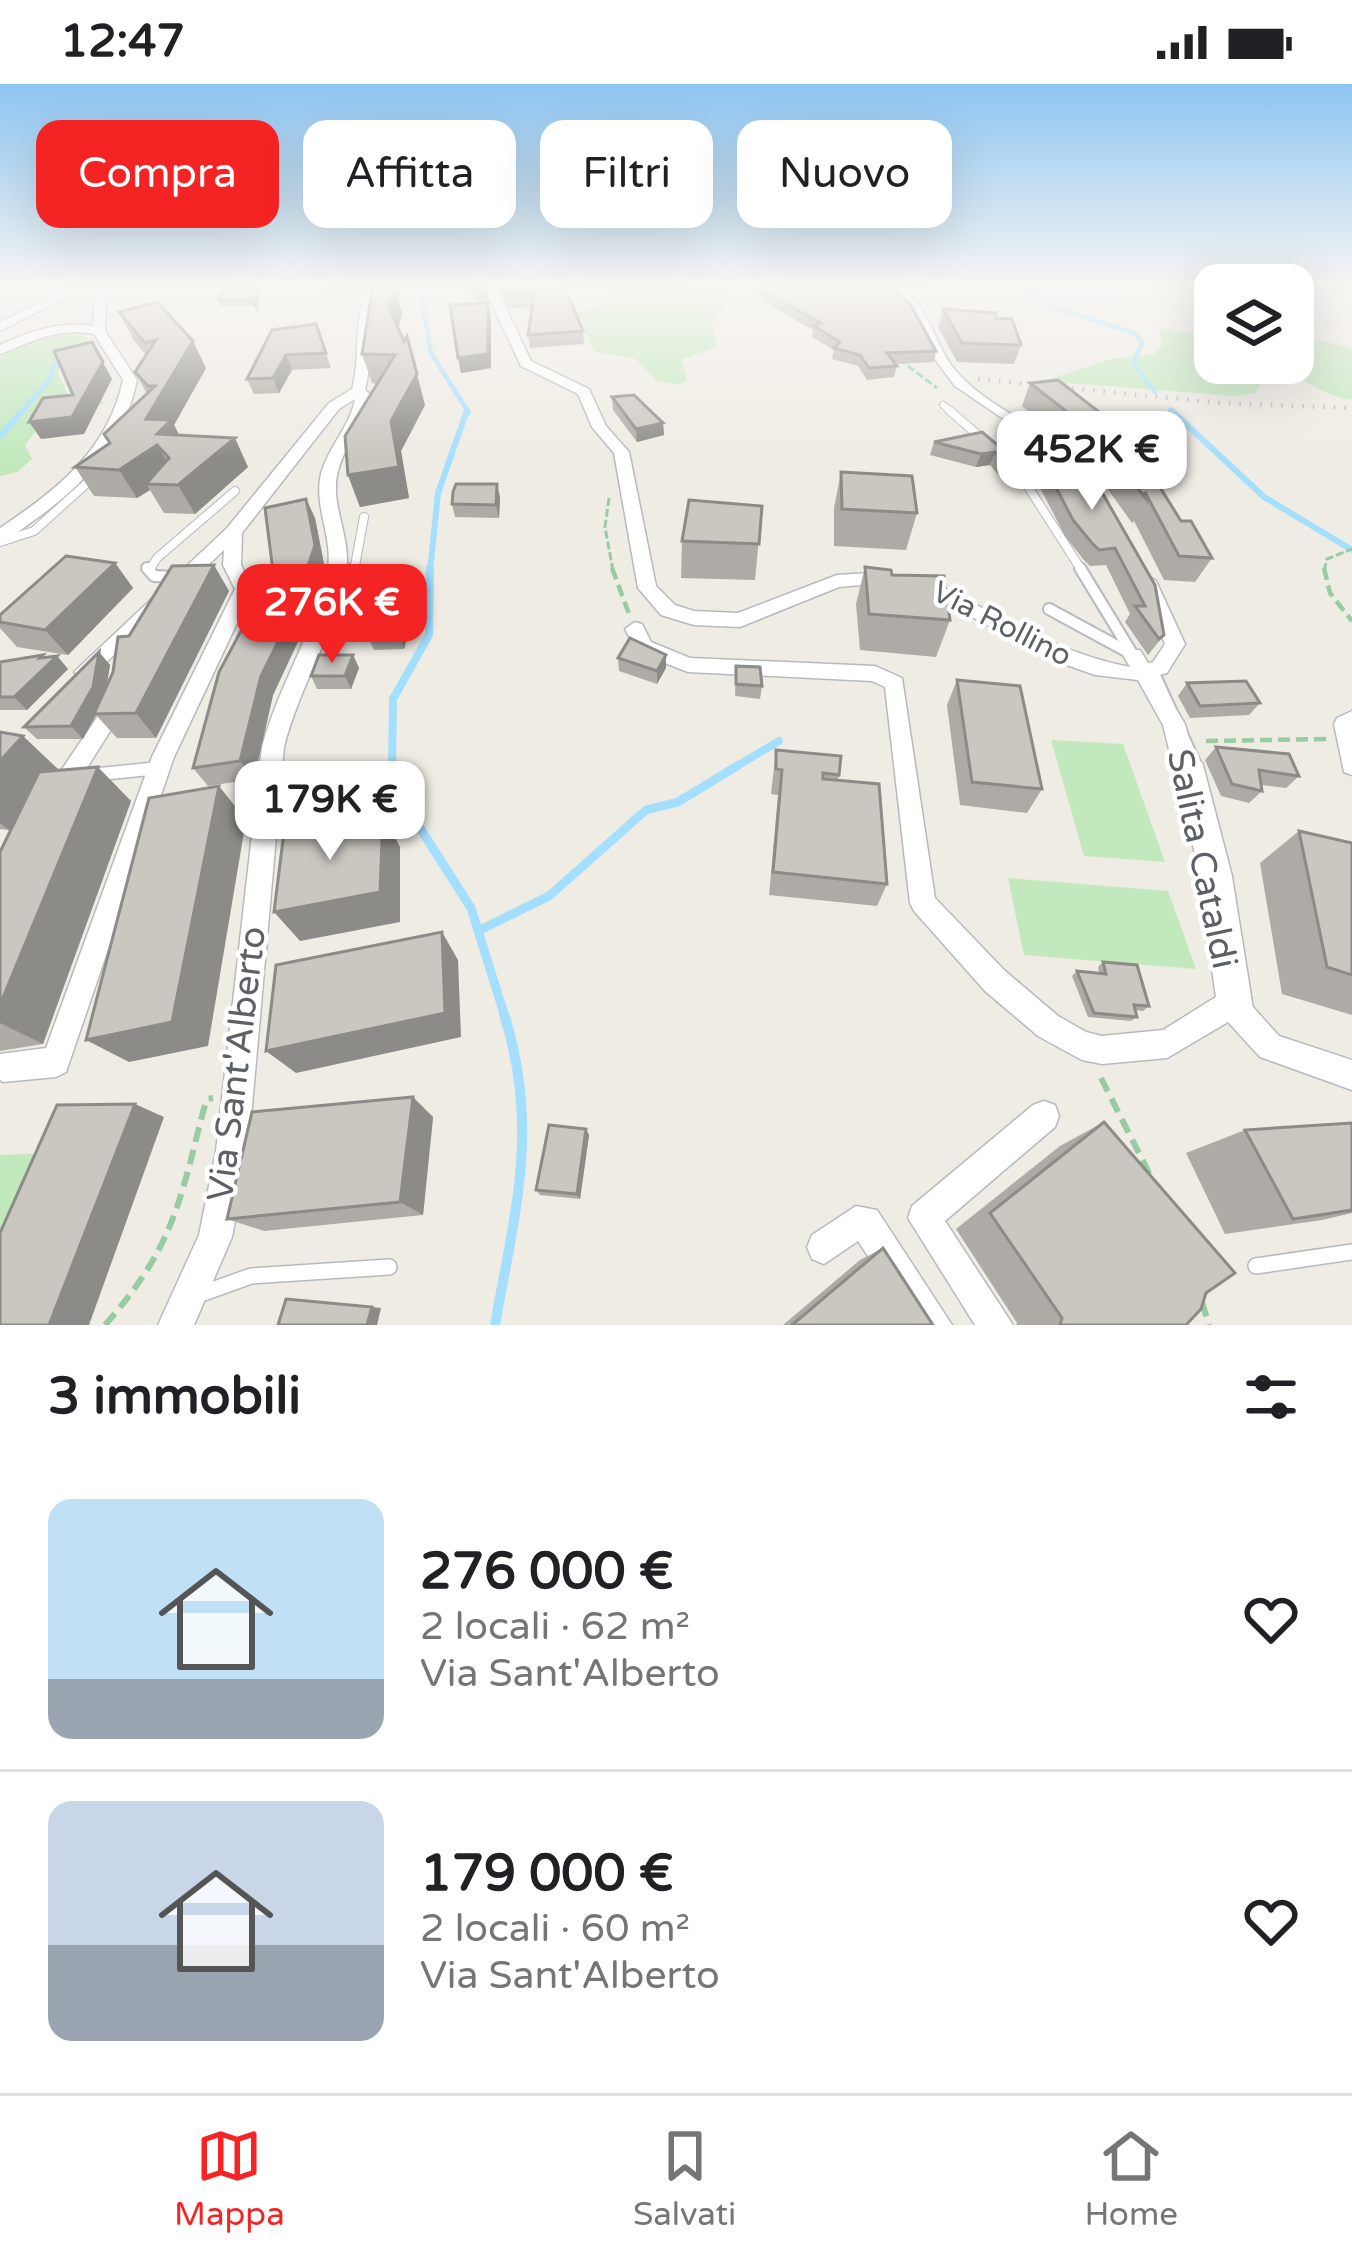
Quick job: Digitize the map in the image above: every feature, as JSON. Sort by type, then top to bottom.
[{"type":"street","points":[[0,538],[77,478],[99,454],[130,380],[107,343]]},
{"type":"street","points":[[75,680],[233,532],[334,406],[358,391],[364,374],[362,343]]},
{"type":"street","name":"Via Rollino","points":[[516,343],[526,363],[584,392],[599,427],[621,452],[647,588],[677,614],[740,620],[837,581],[902,579],[960,601],[1055,657],[1085,666],[1142,664]]},
{"type":"street","points":[[936,343],[946,368],[962,385],[1067,453],[1094,492]]},
{"type":"street","points":[[337,574],[325,491],[332,465],[362,409],[364,394],[358,391]]},
{"type":"street","points":[[610,493],[621,452]]},
{"type":"street","points":[[2,1067],[56,1062],[159,768],[244,590],[232,565],[233,532]]},
{"type":"street","points":[[1137,561],[1175,644],[1171,656],[1142,664]]},
{"type":"street","name":"Via Sant'Alberto","points":[[182,1312],[215,1237],[232,1151],[273,747],[283,698],[337,574]]},
{"type":"street","points":[[635,628],[644,646],[688,665],[875,674],[895,683],[923,903],[1008,993],[1082,1046],[1145,1050],[1167,1044],[1231,1004]]},
{"type":"street","points":[[44,810],[84,760],[129,669],[119,637]]},
{"type":"street","name":"Salita Cataldi","points":[[1142,664],[1174,724],[1208,858],[1231,1004],[1251,1031],[1296,1059],[1352,1075]]},
{"type":"street","points":[[1345,726],[1352,766]]},
{"type":"street","points":[[994,1325],[924,1218],[1044,1116]]},
{"type":"street","points":[[824,1247],[856,1222],[865,1222],[934,1325]]},
{"type":"lane","name":"Salita Cataldi","points":[[943,405],[1019,468],[1058,541],[1100,594],[1142,664]]},
{"type":"lane","points":[[0,538],[23,537],[50,519],[111,460]]},
{"type":"lane","points":[[181,577],[154,576],[146,569],[169,544],[205,526],[235,491]]},
{"type":"lane","points":[[337,574],[354,573],[364,517]]},
{"type":"lane","points":[[1049,609],[1078,615],[1102,639],[1142,664],[1190,741],[1223,861],[1251,1031]]},
{"type":"lane","points":[[100,774],[159,768]]},
{"type":"lane","points":[[1256,1266],[1352,1252]]},
{"type":"lane","name":"Via Sant'Alberto","points":[[182,1312],[251,1276],[389,1267]]},
{"type":"path","points":[[896,356],[940,390],[943,405]]},
{"type":"path","points":[[610,493],[603,516],[615,581],[635,628]]},
{"type":"path","points":[[1352,549],[1327,559],[1323,568],[1330,596],[1352,621]]},
{"type":"path","points":[[1190,741],[1324,741],[1345,726]]},
{"type":"path","points":[[1082,1046],[1159,1193]]},
{"type":"path","points":[[105,1325],[140,1286],[182,1207],[206,1099],[236,1093]]},
{"type":"path","points":[[1198,1287],[1209,1325]]},
{"type":"green space","points":[[26,343],[88,343],[61,364],[58,374],[69,397],[105,402],[92,409],[49,414],[25,445],[32,459],[17,472],[0,476],[0,356]]},
{"type":"green space","points":[[591,343],[718,346],[681,360],[687,379],[680,385],[657,381],[636,359],[594,351]]},
{"type":"green space","points":[[1162,343],[1194,343],[1194,384],[1260,384],[1256,393],[1233,396],[1044,381],[1111,359],[1155,354]]},
{"type":"green space","points":[[1314,343],[1352,348],[1352,400],[1310,384],[1314,384]]},
{"type":"green space","points":[[1051,740],[1123,744],[1165,862],[1084,856]]},
{"type":"green space","points":[[1008,878],[1168,891],[1196,969],[1024,955]]},
{"type":"green space","points":[[61,1153],[0,1297],[0,1155]]},
{"type":"building","points":[[93,343],[103,362],[72,417],[29,422],[43,398],[73,395],[54,351]]},
{"type":"building","points":[[154,343],[192,343],[146,419],[171,420],[157,434],[235,438],[178,485],[146,484],[169,458],[157,445],[119,470],[75,467],[110,443],[104,434],[155,386],[148,386],[135,372]]},
{"type":"building","points":[[265,343],[323,343],[326,353],[286,355],[273,378],[247,379]]},
{"type":"building","points":[[364,343],[409,343],[417,374],[391,421],[399,467],[348,475],[345,436],[395,355],[362,354]]},
{"type":"building","points":[[456,343],[488,343],[488,354],[458,358]]},
{"type":"building","points":[[839,343],[932,343],[936,351],[887,353],[897,366],[869,368],[860,355],[834,348]]},
{"type":"building","points":[[1058,380],[1126,433],[1181,521],[1191,521],[1212,558],[1179,556],[1145,492],[1146,499],[1098,436],[1030,383]]},
{"type":"building","points":[[634,395],[663,423],[636,429],[612,397]]},
{"type":"building","points":[[1031,420],[1092,475],[1155,585],[1164,635],[1159,639],[1135,606],[1145,606],[1115,548],[1099,550],[1091,542],[1073,520],[1040,457],[1004,424]]},
{"type":"building","points":[[982,432],[1019,463],[1005,465],[995,452],[981,454],[934,442]]},
{"type":"building","points":[[841,472],[912,476],[917,513],[842,509]]},
{"type":"building","points":[[456,484],[497,484],[496,505],[452,504]]},
{"type":"building","points":[[306,499],[315,545],[292,614],[261,676],[240,761],[193,768],[219,672],[273,571],[265,508]]},
{"type":"building","points":[[689,500],[762,506],[759,544],[682,541]]},
{"type":"building","points":[[66,556],[115,563],[45,630],[0,622],[0,615]]},
{"type":"building","points":[[214,565],[136,713],[94,714],[113,672],[118,637],[129,636],[172,566]]},
{"type":"building","points":[[865,567],[891,570],[892,575],[944,576],[950,620],[869,614]]},
{"type":"building","points":[[377,609],[406,609],[399,636],[368,637]]},
{"type":"building","points":[[630,638],[666,655],[657,671],[618,658]]},
{"type":"building","points":[[99,652],[93,687],[71,726],[24,727]]},
{"type":"building","points":[[43,655],[40,658],[57,656],[14,697],[0,697],[0,662]]},
{"type":"building","points":[[319,655],[353,655],[345,676],[311,676]]},
{"type":"building","points":[[736,666],[760,667],[762,686],[736,684]]},
{"type":"building","points":[[957,680],[1020,686],[1042,789],[972,782]]},
{"type":"building","points":[[1246,681],[1260,703],[1200,706],[1187,683]]},
{"type":"building","points":[[0,732],[23,736],[0,761]]},
{"type":"building","points":[[1216,747],[1289,754],[1299,776],[1259,770],[1262,791],[1232,784]]},
{"type":"building","points":[[776,750],[841,756],[839,775],[823,773],[823,779],[879,784],[887,884],[773,872],[782,770],[776,769]]},
{"type":"building","points":[[98,767],[0,1005],[0,852],[39,772]]},
{"type":"building","points":[[219,786],[172,1022],[86,1040],[149,798]]},
{"type":"building","points":[[383,814],[380,892],[274,912],[284,832]]},
{"type":"building","points":[[1299,831],[1352,843],[1352,975],[1327,967]]},
{"type":"building","points":[[442,932],[445,1013],[266,1051],[276,965]]},
{"type":"building","points":[[1103,962],[1137,965],[1149,1006],[1134,1005],[1137,1017],[1094,1013],[1077,971],[1106,974]]},
{"type":"building","points":[[413,1097],[400,1202],[227,1219],[252,1112]]},
{"type":"building","points":[[135,1104],[49,1325],[0,1325],[0,1233],[57,1105]]},
{"type":"building","points":[[1104,1122],[1235,1273],[1206,1293],[1201,1309],[1186,1325],[1060,1325],[1062,1318],[990,1213]]},
{"type":"building","points":[[1352,1123],[1352,1210],[1293,1219],[1245,1130]]},
{"type":"building","points":[[549,1125],[586,1129],[577,1194],[536,1190]]},
{"type":"building","points":[[883,1248],[933,1325],[792,1325]]},
{"type":"building","points":[[286,1299],[372,1307],[367,1325],[278,1325]]},
{"type":"waterway","points":[[429,343],[469,413]]},
{"type":"waterway","points":[[1142,343],[1133,363],[1155,392]]},
{"type":"waterway","points":[[20,413],[48,382],[55,364]]},
{"type":"waterway","points":[[0,436],[23,410]]},
{"type":"waterway","points":[[430,571],[438,493],[467,410]]},
{"type":"waterway","points":[[1174,413],[1171,410],[1264,497],[1352,550]]},
{"type":"waterway","points":[[392,769],[393,699],[429,635],[430,568]]},
{"type":"waterway","points":[[736,767],[779,741]]},
{"type":"waterway","points":[[390,766],[420,828],[471,908],[478,931]]},
{"type":"waterway","points":[[478,931],[549,896],[646,810],[678,802],[736,767]]},
{"type":"waterway","points":[[732,769],[736,767]]},
{"type":"waterway","points":[[478,931],[505,1017]]},
{"type":"waterway","points":[[495,1325],[516,1207],[522,1132],[515,1055],[504,1014]]},
{"type":"railway","points":[[978,379],[1221,403],[1352,408]]}]
